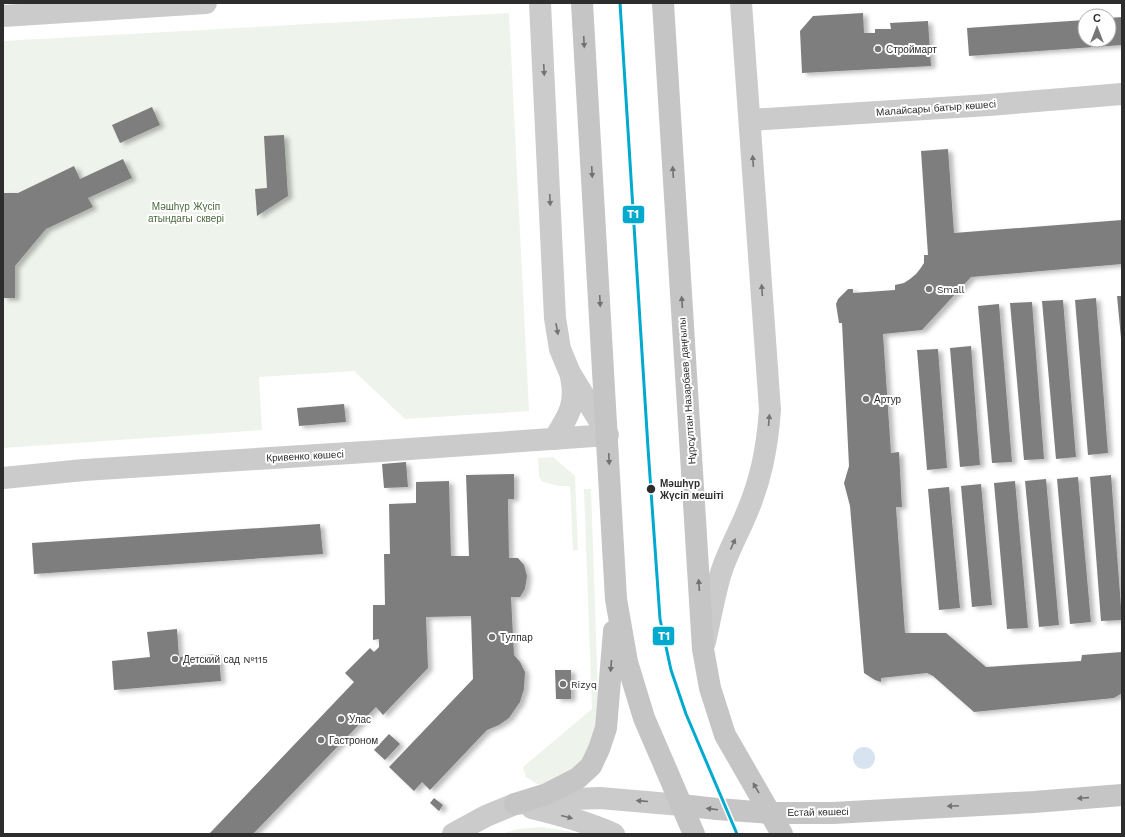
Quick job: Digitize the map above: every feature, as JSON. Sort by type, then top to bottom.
[{"type":"main road","points":[[582,3],[608,435],[616,599],[627,662],[644,718],[694,834]]},
{"type":"main road","name":"Нұрсұлтан Назарбаев даңғылы","points":[[663,3],[703,649],[710,688],[725,735],[782,834]]},
{"type":"main road","points":[[516,804],[547,794],[578,778],[590,766],[599,749],[606,728],[616,599]]},
{"type":"main road","name":"Естай көшесі","points":[[681,805],[770,813],[833,813],[1034,802],[1122,795]]},
{"type":"street","points":[[3,16],[206,3]]},
{"type":"street","points":[[540,3],[555,318],[560,349],[570,374],[574,397],[568,418],[554,439]]},
{"type":"street","points":[[703,649],[720,576],[746,516],[764,461],[770,410],[741,3]]},
{"type":"street","name":"Малайсары батыр көшесі","points":[[750,120],[989,105],[1122,94]]},
{"type":"street","points":[[570,374],[608,435]]},
{"type":"street","name":"Кривенко көшесі","points":[[3,478],[84,470],[608,435]]},
{"type":"street","name":"Естай көшесі","points":[[453,834],[486,816],[516,804],[552,800],[600,798],[681,805]]},
{"type":"street","points":[[516,804],[569,817],[595,825],[614,834]]},
{"type":"green space","name":"Мәшһүр Жүсіп атындағы сквері","points":[[509,13],[529,411],[405,419],[354,371],[259,377],[262,430],[3,448],[3,41]]},
{"type":"green space","points":[[553,457],[575,476],[578,550],[573,550],[570,486],[559,486],[543,482],[539,477],[538,458]]},
{"type":"green space","points":[[584,489],[591,489],[599,723],[581,767],[546,785],[537,784],[526,777],[523,767],[592,709]]},
{"type":"green space","points":[[541,827],[568,831],[577,834],[501,834],[518,829]]},
{"type":"shaded area","points":[[864,747],[872,750],[875,758],[872,766],[864,769],[856,766],[853,758],[856,750]]},
{"type":"building","points":[[863,13],[864,33],[875,33],[875,29],[891,29],[890,23],[928,21],[931,66],[802,73],[800,31],[813,16]]},
{"type":"building","points":[[1117,17],[1122,17],[1122,45],[1117,45]]},
{"type":"building","points":[[1077,21],[1077,48],[1080,48],[969,56],[967,28]]},
{"type":"building","points":[[152,107],[160,125],[120,143],[112,125]]},
{"type":"building","points":[[284,135],[288,196],[257,216],[255,189],[267,188],[264,136]]},
{"type":"building","name":"Артур","points":[[948,149],[954,233],[1122,220],[1122,264],[971,277],[922,330],[883,334],[891,453],[899,452],[902,507],[896,507],[905,633],[946,633],[986,667],[1081,661],[1082,655],[1122,652],[1122,693],[1114,698],[974,712],[933,676],[927,673],[881,678],[881,682],[864,673],[850,506],[844,483],[849,466],[842,323],[839,323],[836,304],[838,299],[848,289],[853,289],[853,293],[895,290],[895,285],[904,283],[920,269],[924,263],[924,255],[928,255],[921,151]]},
{"type":"building","points":[[123,159],[132,178],[88,198],[93,207],[46,229],[15,266],[15,298],[3,298],[3,193],[18,193],[74,166],[80,179]]},
{"type":"building","points":[[1117,296],[1122,296],[1122,338],[1121,338]]},
{"type":"building","points":[[1096,298],[1108,453],[1088,455],[1075,300]]},
{"type":"building","points":[[1063,300],[1076,457],[1056,459],[1042,301]]},
{"type":"building","points":[[1032,302],[1044,459],[1024,460],[1010,303]]},
{"type":"building","points":[[999,304],[1012,462],[992,463],[978,306]]},
{"type":"building","points":[[971,346],[980,465],[960,467],[950,348]]},
{"type":"building","points":[[938,349],[947,468],[927,470],[917,350]]},
{"type":"building","points":[[344,404],[346,422],[299,426],[297,408]]},
{"type":"building","points":[[406,462],[408,487],[384,488],[382,464]]},
{"type":"building","name":"Тулпар","points":[[514,474],[514,499],[508,499],[509,558],[518,558],[524,565],[527,576],[525,589],[520,597],[511,597],[514,655],[520,662],[525,672],[524,689],[520,702],[509,718],[499,725],[487,730],[430,790],[422,782],[414,791],[389,767],[473,679],[471,616],[426,617],[428,668],[383,715],[376,707],[253,834],[209,834],[354,682],[345,673],[370,648],[374,652],[379,647],[379,639],[373,640],[373,605],[385,605],[384,554],[390,554],[389,504],[416,503],[416,482],[449,481],[451,556],[469,556],[466,475]]},
{"type":"building","points":[[1111,475],[1122,620],[1101,621],[1090,477]]},
{"type":"building","points":[[1078,477],[1091,622],[1070,624],[1057,479]]},
{"type":"building","points":[[1046,479],[1059,625],[1039,627],[1025,481]]},
{"type":"building","points":[[1015,481],[1028,628],[1007,629],[994,483]]},
{"type":"building","points":[[981,484],[992,605],[972,607],[961,486]]},
{"type":"building","points":[[949,487],[960,608],[939,610],[928,489]]},
{"type":"building","points":[[320,524],[323,554],[34,574],[32,543]]},
{"type":"building","name":"Детский сад №115","points":[[177,629],[179,657],[219,654],[221,681],[114,690],[112,661],[150,657],[147,632]]},
{"type":"building","name":"Rizyq","points":[[555,670],[571,670],[571,699],[556,699]]},
{"type":"building","points":[[389,734],[400,744],[385,760],[374,750]]},
{"type":"building","points":[[434,798],[443,805],[439,811],[430,803]]},
{"type":"transit line","name":"T1","points":[[620,3],[660,619],[671,670],[686,714],[737,834]]},
{"type":"place","name":"Строймарт","points":[[878,49]]},
{"type":"place","name":"Small","points":[[929,289]]},
{"type":"place","name":"Артур","points":[[866,399]]},
{"type":"place","name":"Мәшһүр Жүсіп мешіті","points":[[651,489]]},
{"type":"place","name":"Тулпар","points":[[492,637]]},
{"type":"place","name":"Детский сад №115","points":[[175,659]]},
{"type":"place","name":"Rizyq","points":[[563,684]]},
{"type":"place","name":"Улас","points":[[341,719]]},
{"type":"place","name":"Гастроном","points":[[321,740]]}]
